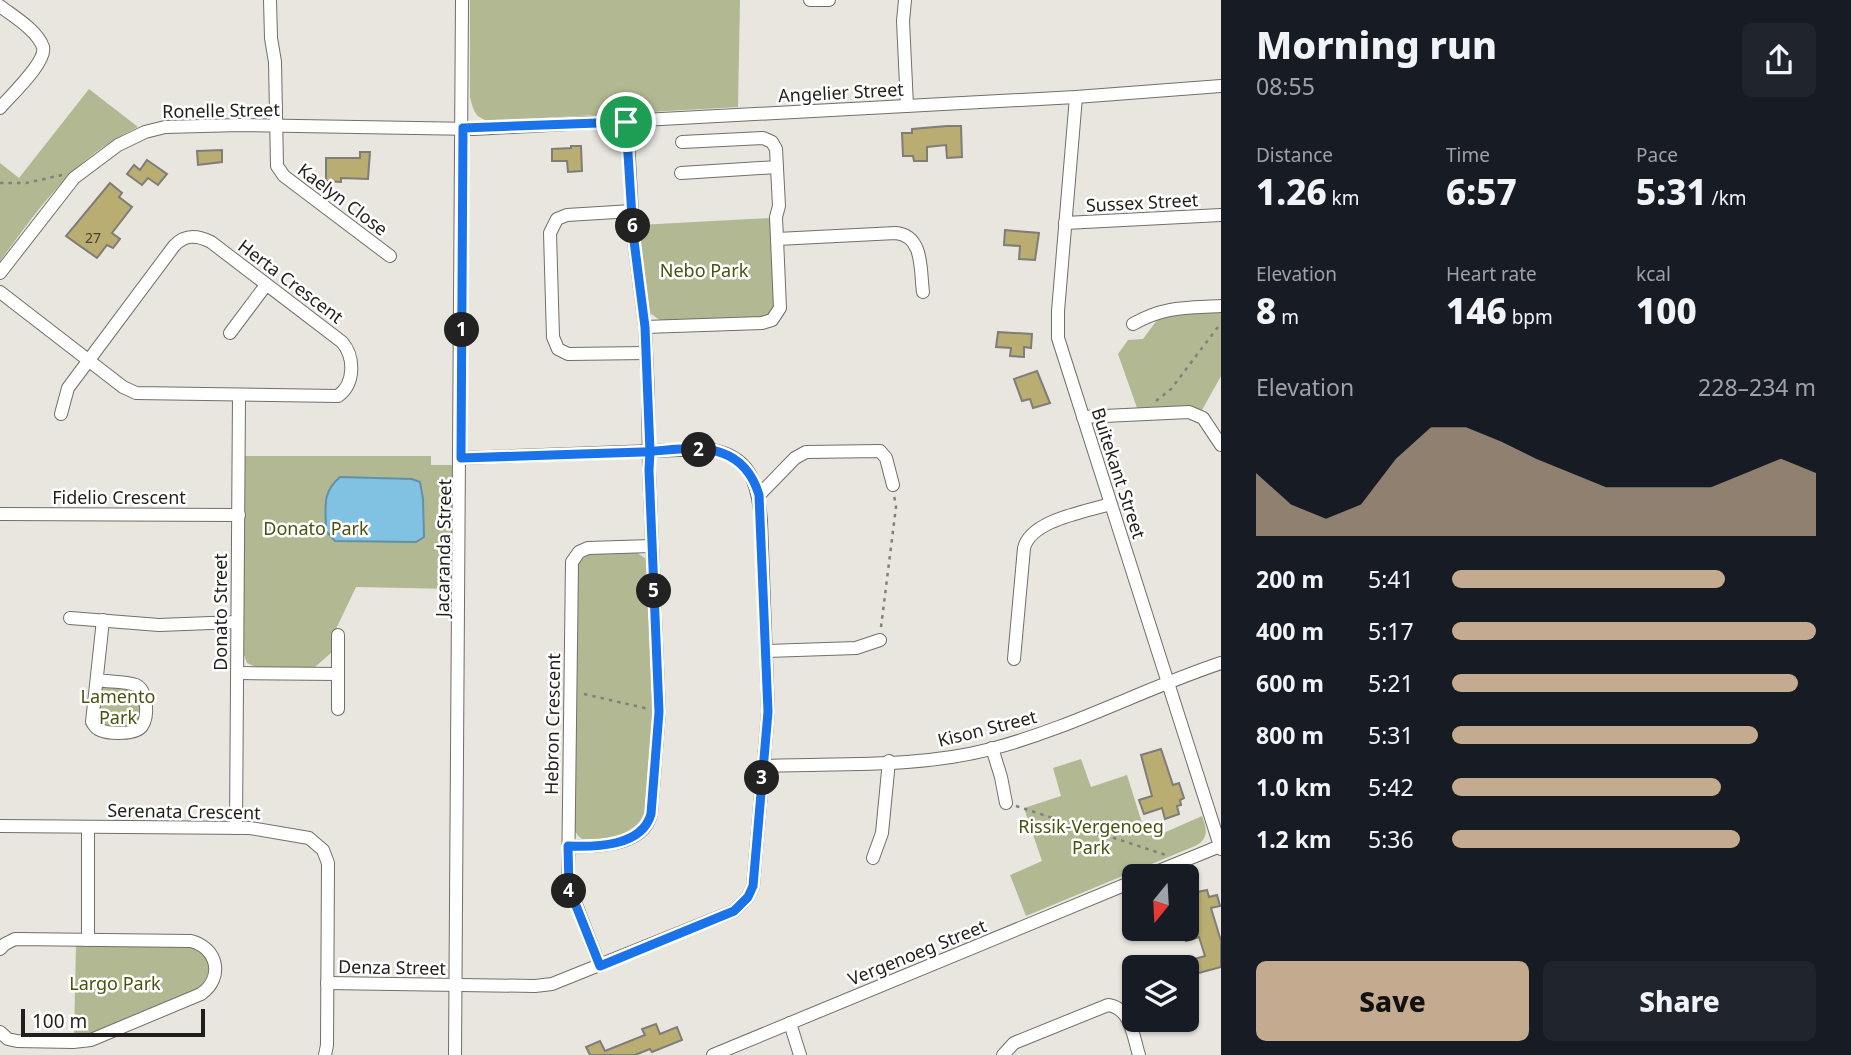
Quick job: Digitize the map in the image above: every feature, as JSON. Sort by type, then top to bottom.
[{"type":"street","name":"Kaelyn Close","points":[[270,0],[275,62],[276,161],[282,174],[390,256]]},
{"type":"street","name":"Jacaranda Street","points":[[455,1055],[462,0]]},
{"type":"street","points":[[810,0],[829,0]]},
{"type":"street","points":[[905,0],[903,20],[907,106]]},
{"type":"street","points":[[0,6],[31,31],[44,51],[41,61],[0,108]]},
{"type":"street","name":"Angelier Street","points":[[463,128],[626,122],[1076,97],[1221,86]]},
{"type":"street","name":"Buitekant Street","points":[[1076,97],[1058,333],[1110,504],[1221,847]]},
{"type":"street","points":[[568,846],[605,846],[635,835],[648,824],[651,814],[659,712],[650,452],[645,327],[632,211],[626,122]]},
{"type":"street","name":"Ronelle Street","points":[[0,273],[74,178],[118,145],[157,128],[276,125],[463,128]]},
{"type":"street","points":[[645,327],[762,323],[772,320],[780,308],[776,217],[779,206],[775,145],[766,138],[682,142]]},
{"type":"street","points":[[681,173],[777,167]]},
{"type":"street","points":[[632,211],[567,215],[554,223],[550,233],[552,337],[558,349],[568,354],[646,353]]},
{"type":"street","name":"Sussex Street","points":[[1065,223],[1221,215]]},
{"type":"street","points":[[777,239],[905,234],[916,244],[923,292]]},
{"type":"street","name":"Herta Crescent","points":[[0,292],[123,387],[136,393],[329,397],[338,396],[350,381],[348,348],[203,238],[193,236],[179,240],[89,360]]},
{"type":"street","points":[[230,332],[266,285]]},
{"type":"street","points":[[1133,324],[1165,310],[1221,306]]},
{"type":"street","points":[[61,414],[66,393],[89,360]]},
{"type":"street","name":"Donato Street","points":[[236,828],[239,396]]},
{"type":"street","points":[[1083,416],[1194,413],[1207,423],[1221,445]]},
{"type":"street","points":[[461,458],[707,449],[724,453],[747,469],[759,495],[798,455],[810,451],[880,451],[886,458],[893,485]]},
{"type":"street","name":"Denza Street","points":[[327,983],[544,985],[565,980],[734,911],[744,902],[751,892],[754,880],[768,712],[759,495]]},
{"type":"street","points":[[1014,659],[1027,538],[1039,527],[1110,504]]},
{"type":"street","name":"Fidelio Crescent","points":[[0,514],[239,515]]},
{"type":"street","name":"Hebron Crescent","points":[[600,966],[569,888],[574,558],[588,548],[652,546]]},
{"type":"street","points":[[70,618],[159,625],[237,622]]},
{"type":"street","points":[[97,680],[132,684],[141,689],[145,697],[145,708],[144,723],[140,728],[133,732],[103,731],[97,728],[92,717],[103,620]]},
{"type":"street","points":[[338,635],[338,709]]},
{"type":"street","points":[[767,651],[856,648],[880,640]]},
{"type":"street","name":"Kison Street","points":[[763,766],[946,758],[992,748],[1073,723],[1168,682],[1221,663]]},
{"type":"street","points":[[237,673],[338,674]]},
{"type":"street","points":[[992,748],[1006,803]]},
{"type":"street","points":[[873,858],[882,833],[889,761]]},
{"type":"street","name":"Serenata Crescent","points":[[0,826],[250,828],[314,840],[323,850],[328,863],[325,1055]]},
{"type":"street","points":[[88,940],[89,827]]},
{"type":"street","points":[[1176,864],[1221,847]]},
{"type":"street","name":"Vergenoeg Street","points":[[713,1055],[1122,886]]},
{"type":"street","points":[[0,949],[15,939],[197,942],[212,954],[216,966],[210,987],[201,994],[91,1040],[17,1041],[0,1032]]},
{"type":"street","points":[[1003,1055],[1014,1042],[1108,1005],[1121,1009],[1127,1017],[1139,1055]]},
{"type":"street","points":[[790,1023],[800,1055]]},
{"type":"path","points":[[0,183],[26,183],[61,175],[74,178]]},
{"type":"path","points":[[1141,414],[1171,389],[1221,323]]},
{"type":"path","points":[[880,640],[896,507],[893,485]]},
{"type":"path","points":[[570,691],[659,712]]},
{"type":"path","points":[[1024,808],[1183,861]]},
{"type":"green space","points":[[470,0],[740,0],[738,107],[484,120],[475,113],[470,97]]},
{"type":"green space","points":[[89,89],[138,127],[115,139],[76,168],[45,202],[0,261],[0,163],[19,178]]},
{"type":"green space","name":"Nebo Park","points":[[771,218],[775,305],[773,313],[765,317],[661,321],[650,313],[639,225]]},
{"type":"green space","points":[[1221,311],[1221,376],[1202,410],[1189,406],[1137,408],[1118,354],[1128,340],[1143,339],[1160,316]]},
{"type":"green space","name":"Donato Park","points":[[245,456],[431,456],[431,465],[454,465],[453,589],[356,587],[336,629],[333,630],[332,652],[315,667],[256,667],[247,663],[243,652]]},
{"type":"green space","points":[[636,552],[645,558],[647,564],[654,719],[644,819],[619,836],[597,842],[588,841],[580,837],[574,829],[577,564],[596,553]]},
{"type":"green space","name":"Lamento Park","points":[[103,687],[132,688],[140,694],[141,719],[134,727],[104,728],[98,724]]},
{"type":"green space","name":"Rissik-Vergenoeg Park","points":[[1081,759],[1091,787],[1127,775],[1143,826],[1159,835],[1202,816],[1206,829],[1205,837],[1195,846],[1152,864],[1122,864],[1122,876],[1026,916],[1010,875],[1042,861],[1024,808],[1061,796],[1053,768]]},
{"type":"green space","name":"Largo Park","points":[[76,945],[191,946],[206,958],[208,976],[201,988],[94,1034],[74,1036]]},
{"type":"water","points":[[340,477],[412,479],[420,482],[424,537],[416,542],[335,541],[326,531],[326,501],[330,489]]},
{"type":"building","points":[[961,126],[962,157],[947,158],[946,145],[927,147],[927,161],[914,161],[913,156],[903,156],[902,133],[912,133],[912,129]]},
{"type":"building","points":[[581,146],[582,171],[568,172],[567,161],[552,161],[552,149]]},
{"type":"building","points":[[222,150],[222,162],[198,165],[197,151]]},
{"type":"building","points":[[360,152],[370,152],[368,179],[341,178],[341,182],[326,181],[326,158],[360,158]]},
{"type":"building","points":[[147,160],[167,174],[158,185],[148,178],[142,185],[127,174],[134,165],[140,170]]},
{"type":"building","points":[[110,183],[122,193],[119,197],[132,207],[112,233],[120,239],[113,248],[107,245],[97,258],[66,236]]},
{"type":"building","points":[[1005,230],[1039,233],[1035,260],[1019,259],[1020,246],[1004,245]]},
{"type":"building","points":[[998,332],[1032,334],[1031,348],[1024,347],[1024,357],[1010,356],[1011,348],[996,347]]},
{"type":"building","points":[[1037,371],[1050,403],[1033,408],[1030,399],[1022,401],[1014,379]]},
{"type":"building","points":[[1161,749],[1173,785],[1179,783],[1184,798],[1180,800],[1181,805],[1177,806],[1179,814],[1165,819],[1162,808],[1144,814],[1139,800],[1152,796],[1141,755]]},
{"type":"building","points":[[1207,890],[1209,897],[1217,895],[1220,906],[1211,908],[1221,941],[1221,967],[1199,973],[1199,958],[1205,956],[1199,937],[1199,892]]},
{"type":"building","points":[[656,1024],[660,1034],[677,1027],[682,1040],[652,1052],[650,1049],[635,1055],[590,1055],[586,1047],[600,1041],[605,1051],[645,1035],[642,1029]]},
{"type":"route","points":[[626,122],[463,128],[461,458],[650,452],[707,449],[724,453],[740,462],[757,485],[759,495],[768,712],[753,886],[748,897],[734,911],[600,966],[570,894],[568,846],[605,846],[635,835],[648,824],[659,712],[649,470],[650,452],[645,327],[633,233],[626,122]]}]
